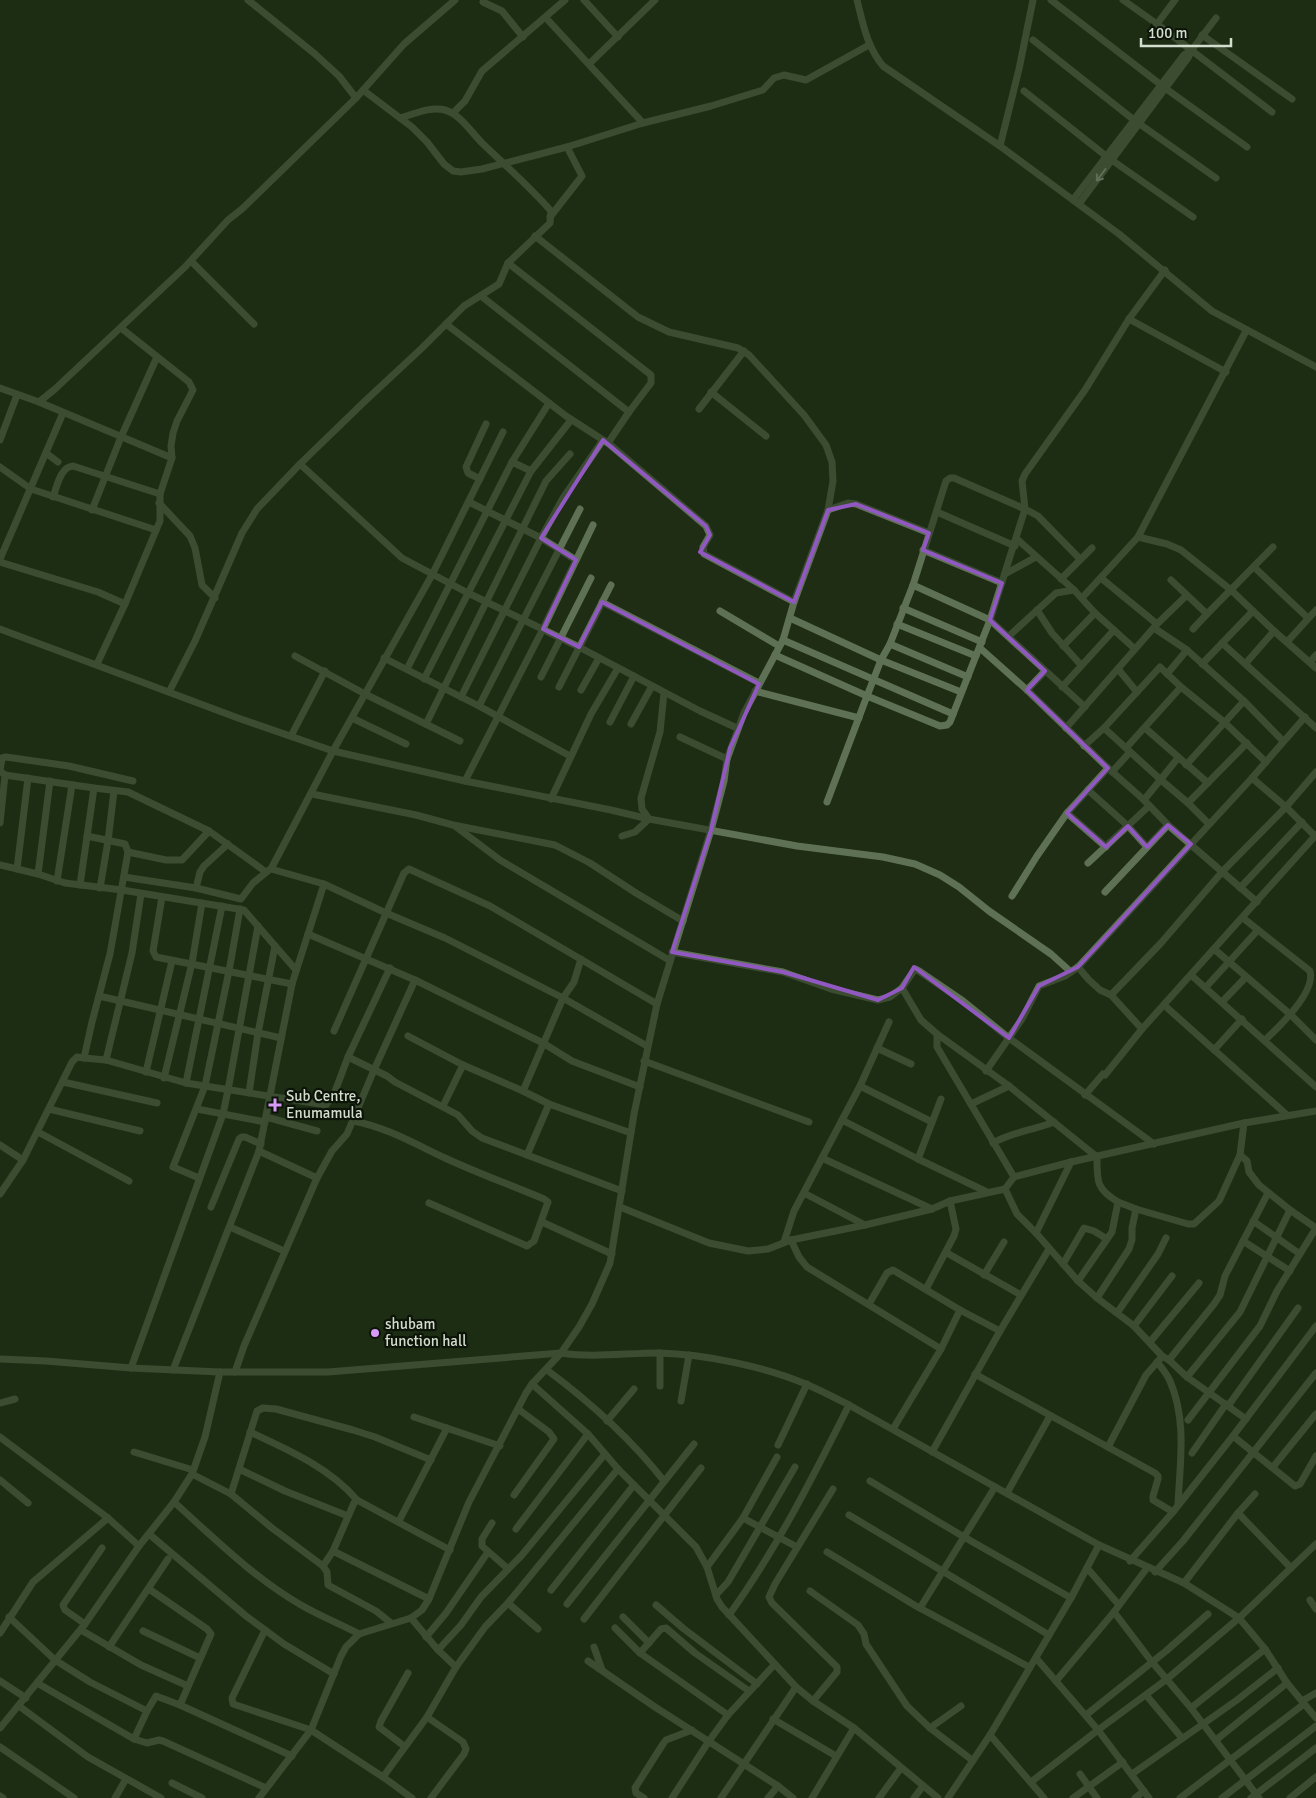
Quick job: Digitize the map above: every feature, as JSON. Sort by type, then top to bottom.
[{"type":"street","points":[[248,0],[340,76],[356,98]]},
{"type":"street","points":[[39,402],[121,328],[191,261],[228,220],[242,209],[356,98],[404,44],[455,0]]},
{"type":"street","points":[[453,113],[465,101],[482,71],[546,18],[564,0]]},
{"type":"street","points":[[584,0],[618,37]]},
{"type":"street","points":[[589,64],[655,0]]},
{"type":"street","points":[[857,0],[869,45],[884,66],[1000,146],[1120,234],[1212,311],[1316,367]]},
{"type":"street","points":[[1000,146],[1019,69],[1033,0]]},
{"type":"street","points":[[1051,0],[1163,86],[1247,147]]},
{"type":"street","points":[[1123,0],[1272,112]]},
{"type":"street","points":[[1157,24],[1175,0]]},
{"type":"street","points":[[483,2],[502,11],[523,37]]},
{"type":"street","points":[[546,18],[643,123]]},
{"type":"street","points":[[1076,202],[1163,86],[1188,58],[1202,35],[1216,18]]},
{"type":"street","points":[[1202,35],[1292,99]]},
{"type":"street","points":[[1033,40],[1137,121],[1216,178]]},
{"type":"street","points":[[363,90],[412,127],[444,164],[453,171],[461,172],[567,147],[643,123],[688,113],[763,90],[774,78],[784,75],[806,80],[869,45]]},
{"type":"street","points":[[1024,91],[1109,158],[1193,217]]},
{"type":"street","points":[[169,692],[215,598],[242,533],[257,510],[300,464],[464,306],[499,284],[508,263],[550,223],[552,212],[453,113],[443,109],[431,109],[400,118]]},
{"type":"street","points":[[550,218],[582,176],[567,147]]},
{"type":"street","points":[[259,1798],[311,1730],[346,1647],[359,1634],[411,1618],[422,1610],[429,1599],[469,1502],[518,1409],[532,1384],[547,1370],[579,1327],[604,1278],[612,1254],[647,1046],[672,952],[711,830],[724,781],[727,759],[737,728],[781,643],[828,510],[833,481],[832,462],[826,445],[804,415],[744,351],[669,332],[638,317],[536,236]]},
{"type":"street","points":[[191,261],[254,324]]},
{"type":"street","points":[[462,697],[541,538],[563,498],[651,383],[651,375],[508,263]]},
{"type":"street","points":[[775,654],[867,696],[940,726],[947,725],[981,645],[1016,542],[1025,509],[1022,481],[1024,474],[1085,390],[1129,319],[1165,270]]},
{"type":"street","points":[[481,296],[629,412]]},
{"type":"street","points":[[1129,319],[1226,372]]},
{"type":"street","points":[[446,324],[571,420],[606,441],[708,529],[710,535],[703,547],[704,554],[794,602]]},
{"type":"street","points":[[97,664],[160,521],[160,494],[172,458],[173,434],[177,421],[193,390],[189,382],[121,328]]},
{"type":"street","points":[[1082,598],[1138,537],[1246,331]]},
{"type":"street","points":[[699,409],[744,351]]},
{"type":"street","points":[[92,510],[157,358]]},
{"type":"street","points":[[0,388],[39,402],[172,458]]},
{"type":"street","points":[[712,392],[766,436]]},
{"type":"street","points":[[0,440],[17,395]]},
{"type":"street","points":[[407,669],[512,462],[549,403]]},
{"type":"street","points":[[63,413],[0,561],[98,592],[125,604]]},
{"type":"street","points":[[424,679],[531,471],[571,420]]},
{"type":"street","points":[[480,479],[468,473],[466,467],[486,424]]},
{"type":"street","points":[[124,877],[196,888],[241,898],[253,883],[268,870],[312,794],[333,751],[384,658],[432,575],[503,432]]},
{"type":"street","points":[[46,453],[58,462]]},
{"type":"street","points":[[426,724],[442,688],[487,602],[546,481],[570,454]]},
{"type":"street","points":[[512,462],[531,471]]},
{"type":"street","points":[[300,464],[396,554],[432,575],[579,647],[664,693],[737,728]]},
{"type":"street","points":[[53,497],[63,471],[68,466],[160,494]]},
{"type":"street","points":[[0,467],[31,489],[156,530]]},
{"type":"street","points":[[827,802],[881,660],[890,644],[913,585],[946,481],[954,478],[1038,516],[1080,559]]},
{"type":"street","points":[[469,502],[541,538],[576,560]]},
{"type":"street","points":[[160,503],[190,536],[195,548],[202,585],[215,598]]},
{"type":"street","points":[[828,510],[848,503],[856,504],[929,533]]},
{"type":"street","points":[[479,706],[580,510]]},
{"type":"street","points":[[936,512],[1016,542],[1074,590],[1094,613],[1135,649]]},
{"type":"street","points":[[465,781],[543,630],[593,525]]},
{"type":"street","points":[[1138,537],[1167,544],[1180,550],[1231,590],[1316,668]]},
{"type":"street","points":[[1193,628],[1273,547]]},
{"type":"street","points":[[1061,579],[1092,548]]},
{"type":"street","points":[[923,550],[1002,583]]},
{"type":"street","points":[[1005,574],[1036,558]]},
{"type":"street","points":[[1254,567],[1308,618]]},
{"type":"street","points":[[541,677],[592,578]]},
{"type":"street","points":[[1101,578],[1187,650],[1244,702],[1282,741]]},
{"type":"street","points":[[1171,580],[1207,614]]},
{"type":"street","points":[[559,687],[611,585]]},
{"type":"street","points":[[913,585],[990,620],[1085,707]]},
{"type":"street","points":[[1009,636],[1056,593],[1074,590]]},
{"type":"street","points":[[1066,728],[1135,649],[1186,596]]},
{"type":"street","points":[[602,602],[759,683]]},
{"type":"street","points":[[904,608],[981,645],[1168,825],[1257,902]]},
{"type":"street","points":[[1037,610],[1052,633],[1081,665]]},
{"type":"street","points":[[1287,642],[1316,610]]},
{"type":"street","points":[[720,611],[781,643],[953,714]]},
{"type":"street","points":[[1202,664],[1253,611]]},
{"type":"street","points":[[1063,646],[1094,613]]},
{"type":"street","points":[[790,618],[881,660],[961,692]]},
{"type":"street","points":[[897,624],[976,656]]},
{"type":"street","points":[[0,629],[333,751],[465,781],[649,819],[797,846],[883,857],[915,864],[940,875],[959,887],[1051,954],[1071,972]]},
{"type":"street","points":[[1062,687],[1114,630]]},
{"type":"street","points":[[1246,662],[1274,631]]},
{"type":"street","points":[[1222,643],[1246,662],[1316,728]]},
{"type":"street","points":[[890,644],[968,677]]},
{"type":"street","points":[[1167,674],[1187,650]]},
{"type":"street","points":[[1310,662],[1316,655]]},
{"type":"street","points":[[295,656],[365,694],[460,741]]},
{"type":"street","points":[[384,658],[462,697],[570,756]]},
{"type":"street","points":[[581,690],[599,658]]},
{"type":"street","points":[[1084,746],[1104,728],[1160,667],[1224,722],[1266,762]]},
{"type":"street","points":[[551,799],[591,714],[618,668]]},
{"type":"street","points":[[1118,669],[1137,692]]},
{"type":"street","points":[[291,736],[324,671]]},
{"type":"street","points":[[1027,690],[1046,671]]},
{"type":"street","points":[[610,722],[634,676]]},
{"type":"street","points":[[631,724],[652,686]]},
{"type":"street","points":[[1012,896],[1036,856],[1066,813],[1110,770],[1181,687]]},
{"type":"street","points":[[755,692],[859,718]]},
{"type":"street","points":[[649,819],[642,810],[641,798],[660,732],[664,693]]},
{"type":"street","points":[[1186,765],[1244,702]]},
{"type":"street","points":[[986,1070],[1022,1019],[1039,986],[1056,981],[1078,966],[1252,778],[1282,741],[1305,717]]},
{"type":"street","points":[[352,718],[406,744]]},
{"type":"street","points":[[1104,728],[1209,824]]},
{"type":"street","points":[[1146,728],[1208,783]]},
{"type":"street","points":[[680,737],[727,759]]},
{"type":"street","points":[[1188,803],[1247,743]]},
{"type":"street","points":[[133,781],[69,766],[6,757],[2,758],[0,770],[5,774],[28,778],[128,792],[209,831],[268,870],[324,884],[445,938],[563,998],[647,1046]]},
{"type":"street","points":[[1088,863],[1128,826],[1147,803],[1161,780],[1178,758]]},
{"type":"street","points":[[1111,995],[1161,943],[1222,872],[1316,772]]},
{"type":"street","points":[[0,823],[5,774]]},
{"type":"street","points":[[17,869],[28,778]]},
{"type":"street","points":[[1085,1095],[1214,949],[1315,840],[1302,822],[1286,806],[1252,778]]},
{"type":"street","points":[[38,874],[50,781]]},
{"type":"street","points":[[57,881],[72,785]]},
{"type":"street","points":[[80,885],[94,788]]},
{"type":"street","points":[[1088,790],[1128,826],[1147,847]]},
{"type":"street","points":[[100,888],[114,791]]},
{"type":"street","points":[[312,794],[555,845],[590,863],[683,921]]},
{"type":"street","points":[[1066,813],[1106,847]]},
{"type":"street","points":[[622,836],[635,832],[649,819]]},
{"type":"street","points":[[1240,888],[1302,822]]},
{"type":"street","points":[[453,825],[500,860],[670,960]]},
{"type":"street","points":[[1105,892],[1168,825]]},
{"type":"street","points":[[128,852],[166,860],[182,860],[209,831]]},
{"type":"street","points":[[84,1058],[110,954],[128,852],[125,844],[87,836]]},
{"type":"street","points":[[196,888],[200,872],[204,866],[228,844]]},
{"type":"street","points":[[0,865],[38,874],[57,881],[240,908],[244,910],[296,970]]},
{"type":"street","points":[[334,1031],[404,872],[408,869],[490,906],[657,1004]]},
{"type":"street","points":[[173,1370],[260,1148],[292,984],[324,884]]},
{"type":"street","points":[[106,1060],[122,1001],[141,894]]},
{"type":"street","points":[[162,897],[153,951],[156,957],[292,984]]},
{"type":"street","points":[[164,1078],[192,964],[202,903]]},
{"type":"street","points":[[186,1084],[222,906]]},
{"type":"street","points":[[199,1178],[174,1167],[205,1086],[240,908]]},
{"type":"street","points":[[1243,918],[1310,971],[1313,976],[1311,990],[1291,1015],[1265,1040]]},
{"type":"street","points":[[131,1368],[223,1114],[258,926]]},
{"type":"street","points":[[1206,987],[1258,930]]},
{"type":"street","points":[[308,934],[416,980],[542,1043],[572,1061],[640,1087]]},
{"type":"street","points":[[249,1093],[258,1033],[275,946]]},
{"type":"street","points":[[1214,949],[1291,1015],[1316,1040]]},
{"type":"street","points":[[672,952],[783,972],[831,988],[878,1000],[890,997],[902,988],[915,969],[964,1002],[1085,1095],[1154,1144]]},
{"type":"street","points":[[523,1091],[542,1043],[563,998],[574,982],[581,959]]},
{"type":"street","points":[[146,1072],[172,961]]},
{"type":"street","points":[[1078,966],[1095,985],[1111,995],[1142,1029]]},
{"type":"street","points":[[0,1194],[23,1160],[74,1058],[106,1060],[186,1084],[326,1105],[334,1094],[348,1057],[390,968]]},
{"type":"street","points":[[1191,975],[1316,1087]]},
{"type":"street","points":[[1222,1002],[1246,977]]},
{"type":"street","points":[[235,1372],[284,1251],[317,1178],[332,1151],[347,1134],[374,1070],[416,980]]},
{"type":"street","points":[[902,988],[922,1020],[936,1034],[1009,1086],[1097,1157]]},
{"type":"street","points":[[99,996],[281,1038]]},
{"type":"street","points":[[1164,1005],[1287,1115]]},
{"type":"street","points":[[1214,1050],[1242,1019]]},
{"type":"street","points":[[889,1022],[860,1086],[794,1211],[788,1241],[807,1267],[941,1349]]},
{"type":"street","points":[[936,1034],[937,1046],[1014,1177]]},
{"type":"street","points":[[408,1036],[463,1065],[549,1104],[631,1133]]},
{"type":"street","points":[[878,1048],[911,1064]]},
{"type":"street","points":[[348,1057],[458,1115],[472,1131],[482,1138],[622,1191]]},
{"type":"street","points":[[644,1061],[809,1122]]},
{"type":"street","points":[[442,1106],[463,1065]]},
{"type":"street","points":[[63,1082],[157,1103]]},
{"type":"street","points":[[860,1086],[932,1122]]},
{"type":"street","points":[[971,1104],[1009,1086]]},
{"type":"street","points":[[918,1159],[941,1100]]},
{"type":"street","points":[[527,1155],[549,1104]]},
{"type":"street","points":[[49,1109],[140,1131]]},
{"type":"street","points":[[197,1109],[266,1119],[316,1131]]},
{"type":"street","points":[[620,1207],[718,1246],[748,1251],[768,1248],[788,1241],[932,1209],[950,1201],[1005,1189],[1014,1177],[1071,1162],[1244,1123],[1316,1111]]},
{"type":"street","points":[[842,1120],[988,1192]]},
{"type":"street","points":[[353,1121],[390,1132],[446,1158],[544,1199],[548,1202],[548,1206],[534,1241],[527,1246],[429,1203]]},
{"type":"street","points":[[993,1143],[1002,1138],[1054,1122]]},
{"type":"street","points":[[1097,1157],[1097,1176],[1102,1192],[1118,1202],[1136,1209],[1188,1224],[1194,1224],[1219,1201],[1240,1155],[1244,1123]]},
{"type":"street","points":[[38,1132],[129,1180]]},
{"type":"street","points":[[211,1208],[239,1139],[242,1137],[317,1178]]},
{"type":"street","points":[[0,1145],[23,1160]]},
{"type":"street","points":[[1188,1420],[1260,1326],[1277,1291],[1316,1228],[1268,1193],[1253,1178],[1249,1172],[1247,1161],[1240,1155]]},
{"type":"street","points":[[822,1158],[932,1209]]},
{"type":"street","points":[[1036,1233],[1071,1162]]},
{"type":"street","points":[[1005,1189],[1017,1214],[1078,1281],[1134,1326],[1163,1359],[1246,1419]]},
{"type":"street","points":[[804,1193],[865,1225]]},
{"type":"street","points":[[1108,1447],[1146,1375],[1214,1304],[1220,1295],[1224,1276],[1268,1193]]},
{"type":"street","points":[[926,1289],[946,1253],[956,1229],[950,1201]]},
{"type":"street","points":[[1078,1281],[1112,1232],[1118,1202]]},
{"type":"street","points":[[1097,1298],[1129,1249],[1136,1209]]},
{"type":"street","points":[[1187,1376],[1240,1312],[1290,1210]]},
{"type":"street","points":[[1253,1221],[1276,1239],[1300,1254]]},
{"type":"street","points":[[542,1222],[612,1254]]},
{"type":"street","points":[[230,1227],[284,1251]]},
{"type":"street","points":[[1063,1264],[1084,1228],[1108,1239]]},
{"type":"street","points":[[1117,1313],[1158,1254],[1166,1238]]},
{"type":"street","points":[[1243,1240],[1290,1271]]},
{"type":"street","points":[[984,1275],[1004,1242]]},
{"type":"street","points":[[932,1452],[1020,1294],[1049,1249]]},
{"type":"street","points":[[946,1253],[1020,1294]]},
{"type":"street","points":[[869,1304],[889,1270],[893,1270],[960,1310],[1000,1331]]},
{"type":"street","points":[[1134,1326],[1172,1276]]},
{"type":"street","points":[[1150,1342],[1199,1283]]},
{"type":"street","points":[[1192,1453],[1298,1308]]},
{"type":"street","points":[[893,1429],[941,1349],[960,1310]]},
{"type":"street","points":[[1130,1561],[1173,1512],[1316,1326]]},
{"type":"street","points":[[0,1359],[220,1372],[328,1372],[560,1353],[576,1356],[660,1353],[689,1355],[737,1363],[779,1374],[807,1384],[849,1405],[1099,1545],[1130,1561],[1184,1583],[1239,1618],[1265,1649],[1287,1683],[1316,1718]]},
{"type":"street","points":[[660,1353],[660,1386]]},
{"type":"street","points":[[681,1401],[689,1355]]},
{"type":"street","points":[[1163,1359],[1180,1415],[1182,1429],[1178,1504]]},
{"type":"street","points":[[547,1370],[578,1394],[607,1421],[651,1464],[664,1481]]},
{"type":"street","points":[[0,1728],[83,1627],[140,1546],[174,1502],[192,1472],[212,1410],[220,1372]]},
{"type":"street","points":[[1155,1572],[1183,1541],[1316,1373]]},
{"type":"street","points":[[975,1374],[1157,1474],[1158,1479],[1153,1500],[1173,1512]]},
{"type":"street","points":[[532,1384],[588,1434],[618,1469],[666,1515],[696,1548],[707,1567],[722,1607],[796,1687],[813,1701],[854,1728],[938,1798]]},
{"type":"street","points":[[778,1445],[807,1384]]},
{"type":"street","points":[[607,1421],[634,1389]]},
{"type":"street","points":[[0,1403],[15,1398]]},
{"type":"street","points":[[729,1615],[745,1592],[813,1478],[849,1405]]},
{"type":"street","points":[[231,1494],[259,1409],[276,1409],[375,1437],[431,1460]]},
{"type":"street","points":[[514,1495],[554,1439],[549,1432],[518,1409]]},
{"type":"street","points":[[1272,1467],[1316,1414]]},
{"type":"street","points":[[1007,1493],[1050,1416]]},
{"type":"street","points":[[414,1417],[500,1446]]},
{"type":"street","points":[[398,1521],[447,1428]]},
{"type":"street","points":[[250,1432],[303,1459],[337,1480],[357,1500],[450,1550]]},
{"type":"street","points":[[516,1529],[588,1434]]},
{"type":"street","points":[[0,1436],[108,1518],[140,1546]]},
{"type":"street","points":[[1233,1436],[1253,1454],[1296,1486],[1300,1484],[1316,1456]]},
{"type":"street","points":[[568,1604],[694,1444]]},
{"type":"street","points":[[134,1452],[192,1472],[231,1494],[272,1528],[323,1566],[327,1572],[328,1585],[376,1611],[391,1624]]},
{"type":"street","points":[[438,1650],[461,1625],[481,1597],[508,1569],[605,1454]]},
{"type":"street","points":[[707,1567],[743,1518],[777,1457]]},
{"type":"street","points":[[716,1595],[728,1582],[795,1467]]},
{"type":"street","points":[[584,1619],[701,1468]]},
{"type":"street","points":[[239,1469],[285,1491],[348,1516]]},
{"type":"street","points":[[383,1777],[427,1717],[456,1667],[485,1628],[508,1603],[618,1469]]},
{"type":"street","points":[[0,1480],[28,1503]]},
{"type":"street","points":[[870,1481],[1071,1598]]},
{"type":"street","points":[[551,1590],[634,1485]]},
{"type":"street","points":[[920,1608],[995,1487]]},
{"type":"street","points":[[813,1701],[836,1672],[837,1667],[770,1600],[770,1593],[833,1489]]},
{"type":"street","points":[[1184,1583],[1255,1494]]},
{"type":"street","points":[[323,1566],[333,1551],[357,1500]]},
{"type":"street","points":[[174,1502],[269,1583],[301,1605],[359,1634]]},
{"type":"street","points":[[1238,1513],[1291,1568]]},
{"type":"street","points":[[849,1515],[1049,1635]]},
{"type":"street","points":[[0,1633],[33,1582],[108,1518]]},
{"type":"street","points":[[743,1518],[797,1547]]},
{"type":"street","points":[[492,1523],[481,1543],[482,1546],[508,1569]]},
{"type":"street","points":[[149,1534],[246,1616],[284,1644],[334,1674]]},
{"type":"street","points":[[1031,1782],[1167,1679],[1239,1618],[1316,1544]]},
{"type":"street","points":[[948,1798],[990,1735],[1036,1658],[1099,1545]]},
{"type":"street","points":[[102,1548],[63,1605],[65,1610],[109,1647],[141,1665],[188,1686]]},
{"type":"street","points":[[333,1551],[429,1599]]},
{"type":"street","points":[[426,1637],[446,1613],[488,1552]]},
{"type":"street","points":[[827,1552],[920,1608],[1029,1667]]},
{"type":"street","points":[[109,1647],[168,1559]]},
{"type":"street","points":[[1087,1568],[1120,1605]]},
{"type":"street","points":[[1056,1681],[1120,1605],[1147,1568]]},
{"type":"street","points":[[149,1589],[211,1634],[180,1705]]},
{"type":"street","points":[[810,1591],[858,1625],[866,1644],[907,1706],[930,1728],[972,1760]]},
{"type":"street","points":[[1310,1600],[1316,1609]]},
{"type":"street","points":[[508,1603],[538,1629]]},
{"type":"street","points":[[656,1604],[684,1629],[757,1684]]},
{"type":"street","points":[[1114,1612],[1231,1759],[1255,1797],[1316,1748]]},
{"type":"street","points":[[1086,1715],[1208,1614]]},
{"type":"street","points":[[623,1617],[649,1642]]},
{"type":"street","points":[[9,1618],[55,1660],[90,1682],[148,1711]]},
{"type":"street","points":[[411,1618],[426,1637],[456,1667]]},
{"type":"street","points":[[615,1628],[640,1653],[728,1715]]},
{"type":"street","points":[[640,1653],[661,1629],[666,1628],[695,1653],[749,1691]]},
{"type":"street","points":[[265,1630],[232,1701],[236,1706],[311,1730],[412,1798]]},
{"type":"street","points":[[143,1631],[200,1658]]},
{"type":"street","points":[[594,1647],[602,1671]]},
{"type":"street","points":[[1191,1708],[1265,1649]]},
{"type":"street","points":[[1036,1658],[1086,1715],[1149,1798]]},
{"type":"street","points":[[588,1661],[778,1786],[793,1798]]},
{"type":"street","points":[[672,1798],[708,1741],[728,1715],[775,1664]]},
{"type":"street","points":[[1132,1774],[1278,1668]]},
{"type":"street","points":[[404,1746],[379,1727],[408,1673]]},
{"type":"street","points":[[0,1681],[26,1698]]},
{"type":"street","points":[[37,1683],[134,1739],[147,1743],[163,1741],[266,1788]]},
{"type":"street","points":[[1216,1740],[1287,1683]]},
{"type":"street","points":[[721,1798],[796,1687]]},
{"type":"street","points":[[1180,1798],[1316,1693]]},
{"type":"street","points":[[1146,1694],[1182,1738]]},
{"type":"street","points":[[134,1739],[156,1696],[292,1756]]},
{"type":"street","points":[[19,1706],[88,1758],[161,1798]]},
{"type":"street","points":[[930,1728],[961,1706]]},
{"type":"street","points":[[427,1717],[463,1742],[466,1749],[431,1798]]},
{"type":"street","points":[[773,1720],[836,1756]]},
{"type":"street","points":[[1222,1798],[1316,1726]]},
{"type":"street","points":[[812,1798],[854,1728]]},
{"type":"street","points":[[644,1798],[636,1793],[635,1788],[663,1744],[666,1740],[692,1730]]},
{"type":"street","points":[[990,1735],[1031,1782],[1041,1797]]},
{"type":"street","points":[[0,1747],[74,1798]]},
{"type":"street","points":[[1073,1798],[1122,1762]]},
{"type":"street","points":[[879,1798],[902,1768]]},
{"type":"street","points":[[1080,1774],[1097,1798]]},
{"type":"street","points":[[1290,1798],[1316,1778]]},
{"type":"street","points":[[115,1798],[126,1779]]},
{"type":"street","points":[[172,1783],[202,1798]]},
{"type":"street","points":[[768,1798],[778,1786]]},
{"type":"street","points":[[914,1798],[923,1786]]},
{"type":"street","points":[[1135,1798],[1144,1791]]},
{"type":"highlighted area","points":[[603,440],[706,526],[710,535],[700,552],[794,602],[828,510],[856,504],[929,533],[923,550],[1002,583],[990,620],[1045,671],[1027,690],[1108,768],[1067,813],[1106,847],[1128,826],[1147,847],[1168,825],[1191,844],[1078,967],[1039,986],[1009,1038],[914,967],[902,988],[878,1000],[783,972],[672,952],[711,830],[730,748],[759,684],[602,602],[579,647],[543,629],[576,560],[541,538]]},
{"type":"place","name":"Sub Centre, Enumamula","points":[[275,1105]]},
{"type":"place","name":"shubam function hall","points":[[375,1333]]}]
